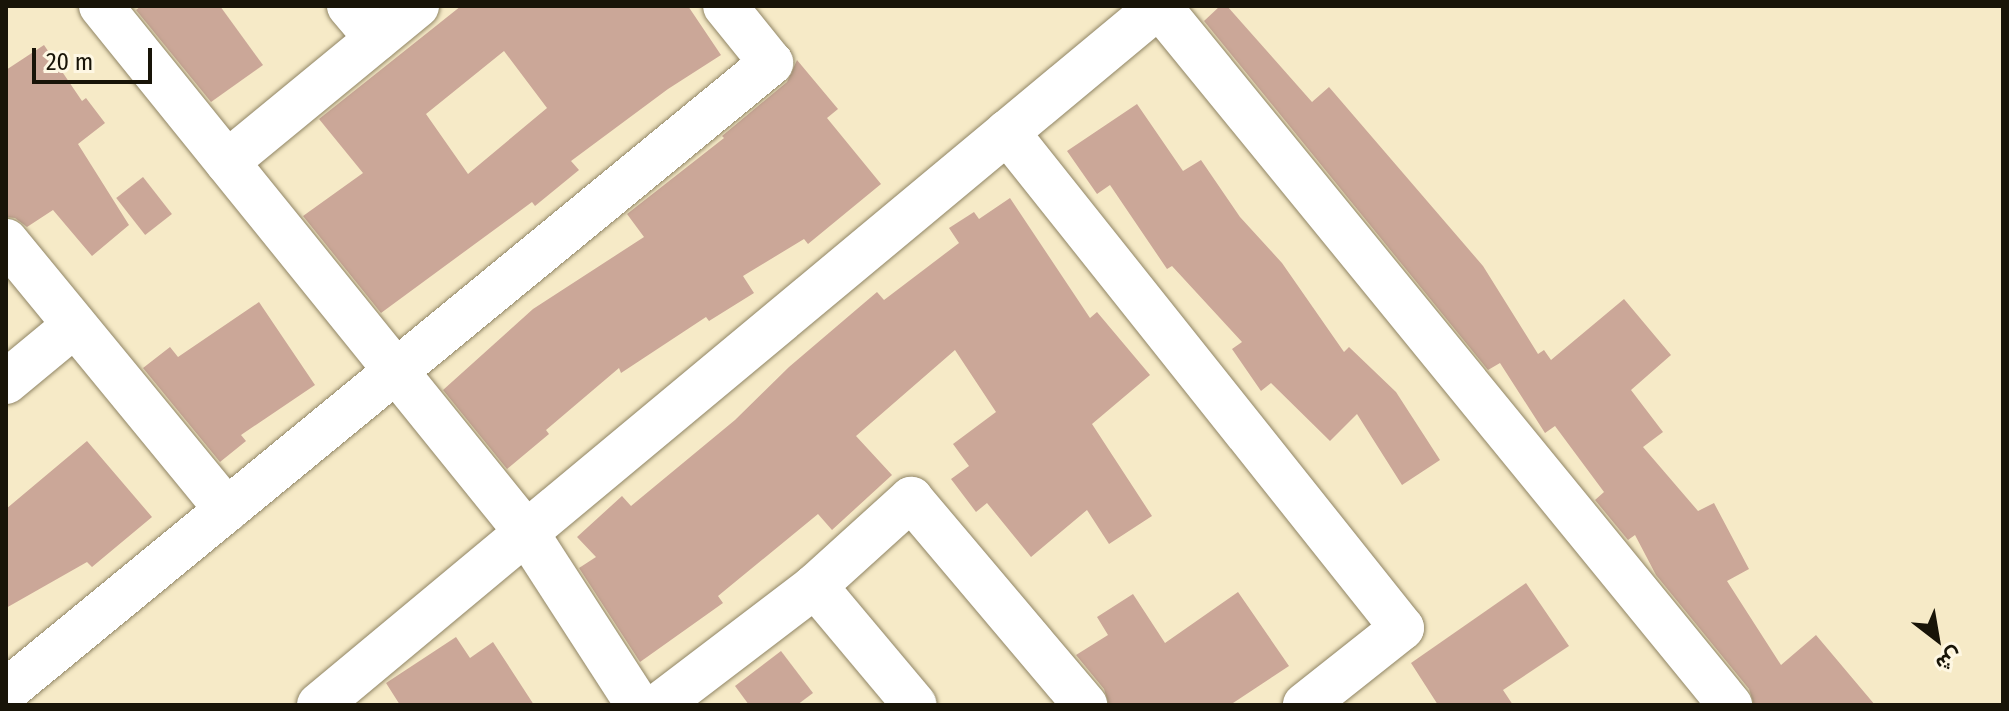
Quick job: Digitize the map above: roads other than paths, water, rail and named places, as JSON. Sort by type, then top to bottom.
[{"type":"street","points":[[101,6],[526,532],[638,705]]},
{"type":"street","points":[[349,6],[377,39]]},
{"type":"street","points":[[227,162],[417,6]]},
{"type":"street","points":[[6,691],[771,63],[725,6]]},
{"type":"street","points":[[337,699],[526,532],[1159,6],[1730,705]]},
{"type":"street","points":[[1007,132],[1402,628],[1305,705]]},
{"type":"street","points":[[6,241],[227,510]]},
{"type":"street","points":[[6,382],[75,325]]},
{"type":"street","points":[[659,705],[815,586],[911,499],[1085,705]]},
{"type":"street","points":[[815,586],[915,705]]}]
